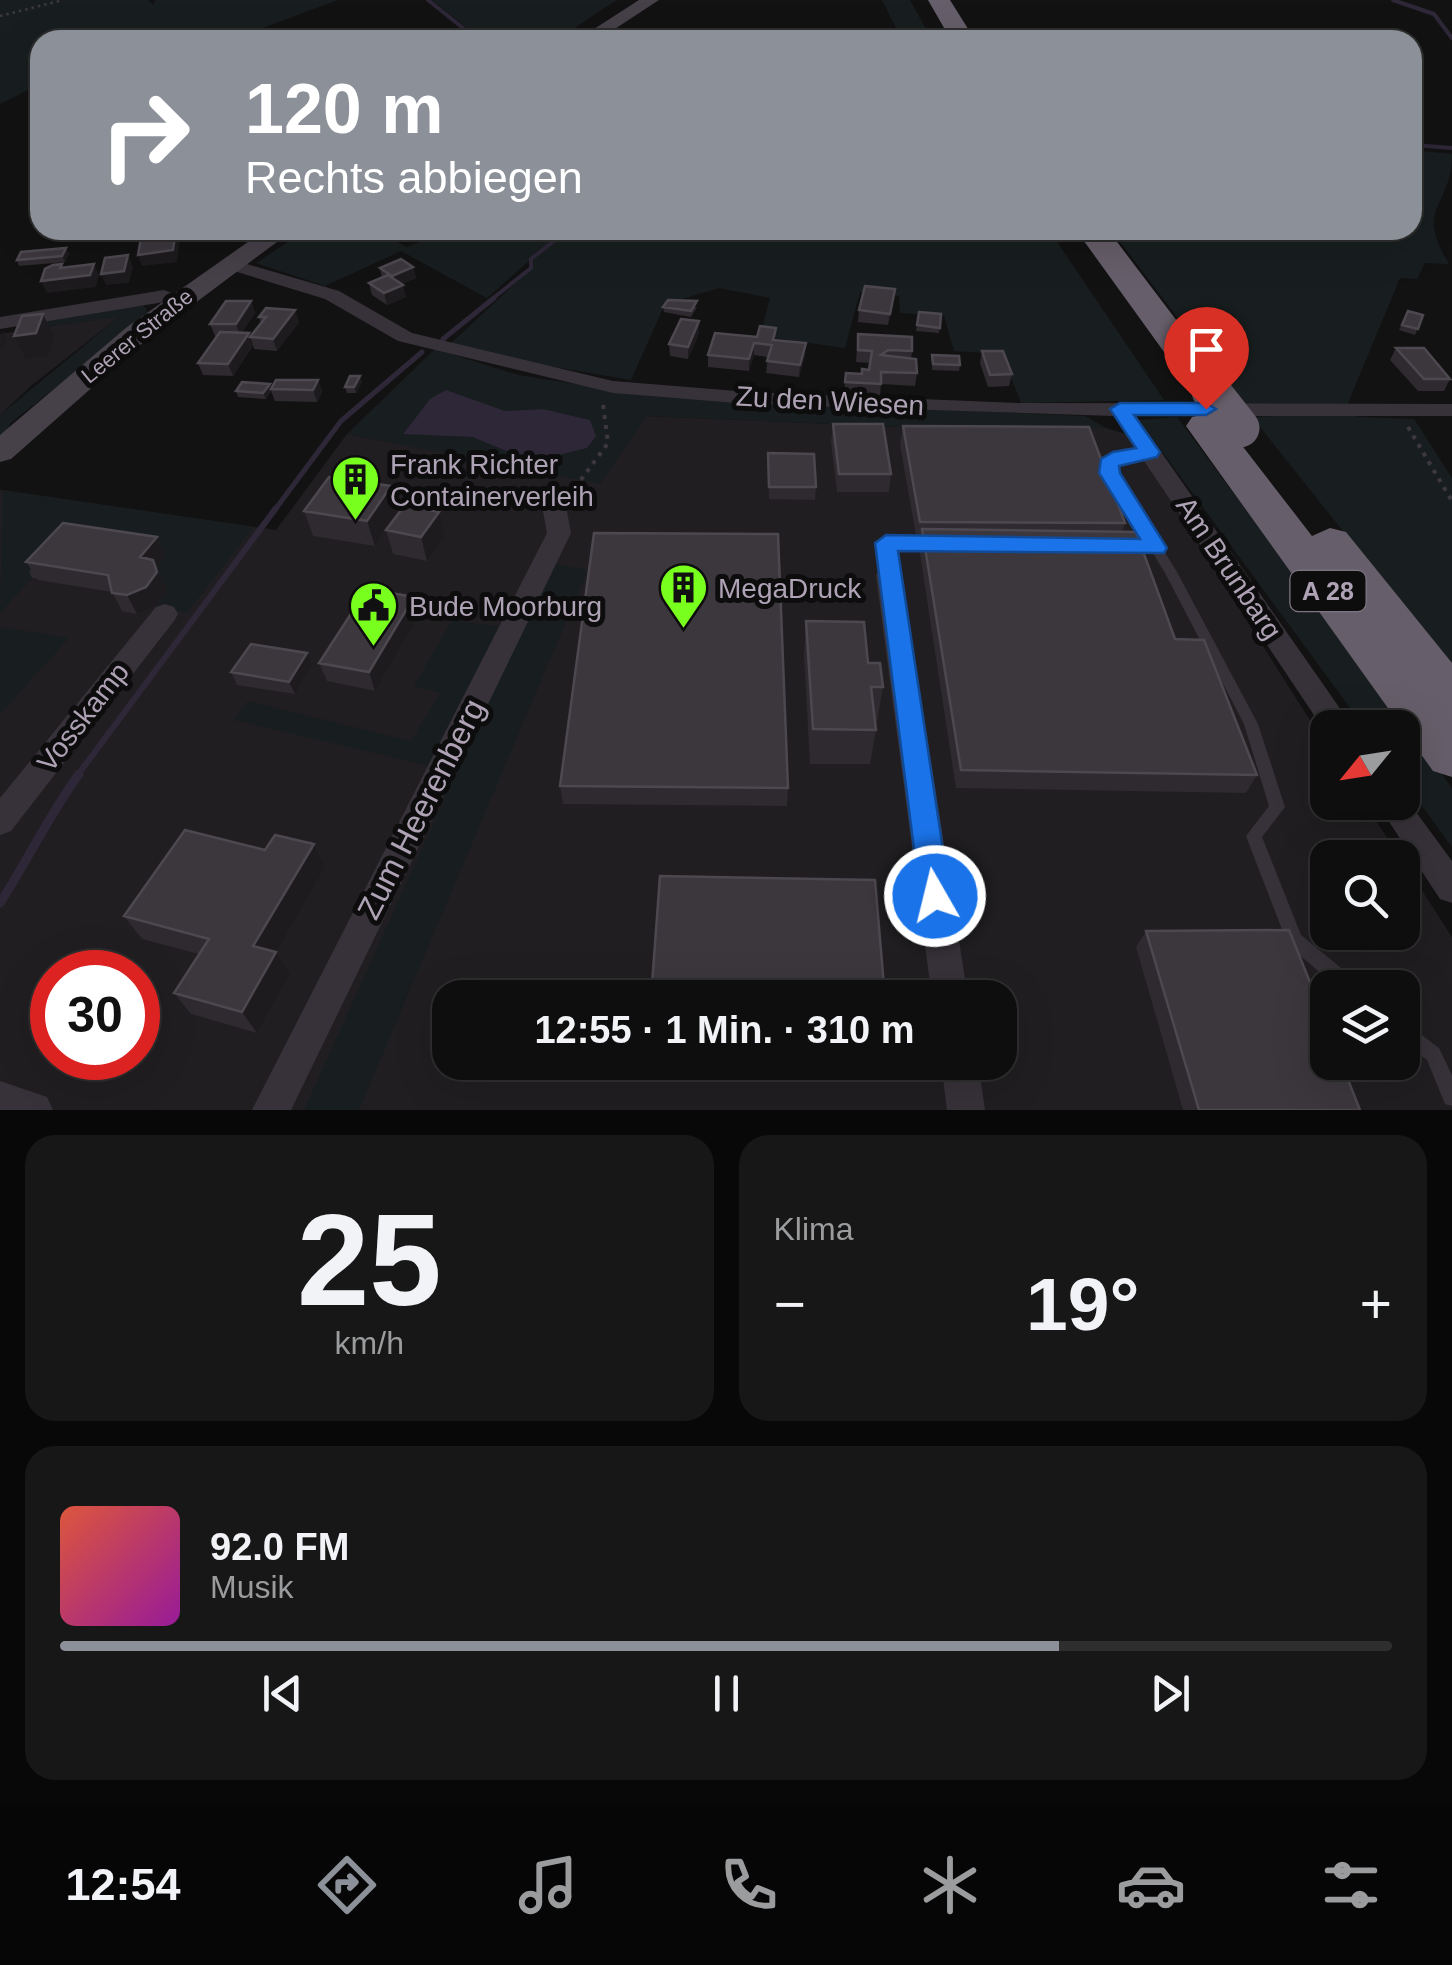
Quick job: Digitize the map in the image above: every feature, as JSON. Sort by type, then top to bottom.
[{"type":"highway","points":[[921,0],[938,30]]},
{"type":"highway","points":[[939,0],[957,30]]},
{"type":"highway","name":"A 28","points":[[1074,240],[1452,699]]},
{"type":"highway","name":"A 28","points":[[1099,240],[1209,408],[1452,755]]},
{"type":"main road","points":[[602,30],[651,0]]},
{"type":"main road","name":"Leerer Straße","points":[[0,452],[181,300],[266,240]]},
{"type":"street","name":"Zu den Wiesen","points":[[230,264],[332,295],[405,337],[614,387],[749,398],[1120,409],[1452,410]]},
{"type":"street","points":[[0,323],[164,296],[181,300]]},
{"type":"street","name":"Am Brunbarg","points":[[1120,409],[1326,710]]},
{"type":"street","name":"Zum Heerenberg","points":[[271,1110],[559,532],[554,506]]},
{"type":"street","points":[[889,575],[947,980]]},
{"type":"street","name":"Vosskamp","points":[[0,821],[165,614]]},
{"type":"street","points":[[1404,820],[1452,888]]},
{"type":"street","points":[[962,1080],[966,1110]]},
{"type":"street","points":[[0,1100],[34,1110]]},
{"type":"lane","points":[[1150,452],[1120,456],[1109,464],[1110,473],[1156,548],[1251,724],[1277,808],[1254,836],[1294,940],[1330,970]]},
{"type":"lane","points":[[889,575],[886,543],[953,544]]},
{"type":"lane","points":[[1138,547],[1156,548]]},
{"type":"lane","points":[[1420,1044],[1433,1054],[1452,1097]]},
{"type":"path","points":[[0,16],[63,0]]},
{"type":"path","points":[[554,506],[569,496],[608,443],[601,408],[614,387]]},
{"type":"path","points":[[1398,410],[1452,501]]},
{"type":"shaded area","points":[[0,0],[148,0],[153,5],[156,0],[338,0],[257,30],[30,30],[30,89],[0,104]]},
{"type":"shaded area","points":[[432,0],[617,0],[571,30],[470,30]]},
{"type":"shaded area","points":[[882,0],[910,0],[926,30],[897,30]]},
{"type":"shaded area","points":[[1422,151],[1452,154],[1434,218],[1434,230],[1449,264],[1425,263],[1417,279],[1400,278],[1348,403],[1357,417],[1414,419],[1452,478],[1452,668],[1252,417],[1306,415],[1304,405],[1244,405],[1119,240],[1422,240]]},
{"type":"shaded area","points":[[291,240],[394,240],[407,247],[424,240],[553,240],[487,298],[401,251],[325,286],[256,263]]},
{"type":"shaded area","points":[[558,240],[1056,240],[1164,400],[1021,403],[1002,354],[954,351],[944,316],[900,313],[899,296],[860,292],[845,348],[760,336],[770,298],[719,288],[665,304],[631,380],[450,344],[532,268],[534,259]]},
{"type":"shaded area","points":[[136,304],[145,307],[149,315],[9,424],[10,432],[0,441],[0,415],[119,317],[38,328],[41,321]]},
{"type":"shaded area","points":[[120,316],[32,385],[0,415],[0,334]]},
{"type":"shaded area","points":[[435,349],[518,375],[659,397],[1085,416],[1106,428],[949,429],[647,416],[600,484],[347,434]],"holes":[[[430,399],[505,411],[543,409],[589,420],[546,458],[521,457],[472,437],[404,433]]]},
{"type":"shaded area","points":[[446,390],[505,411],[543,409],[590,420],[596,436],[587,448],[546,458],[521,457],[472,437],[403,434],[430,399]]},
{"type":"shaded area","points":[[647,416],[949,429],[1106,428],[1129,435],[1310,720],[1310,820],[1375,820],[1389,840],[1310,840],[1310,950],[1420,950],[1420,887],[1452,937],[1452,1110],[0,1110],[0,490],[276,530],[347,434],[530,469]]},
{"type":"shaded area","points":[[1177,417],[1394,710],[1352,710],[1139,420]]},
{"type":"shaded area","points":[[3,490],[254,527],[187,613],[156,606],[167,591],[47,562],[0,613]]},
{"type":"shaded area","points":[[551,563],[588,570],[359,1110],[304,1110]]},
{"type":"shaded area","points":[[452,620],[500,627],[429,766],[234,720],[248,701],[411,741],[440,693],[414,686]]},
{"type":"shaded area","points":[[0,627],[69,638],[0,714]]},
{"type":"shaded area","points":[[1420,745],[1452,788],[1452,847],[1420,803]]},
{"type":"building","points":[[141,240],[174,240],[173,250],[138,255]]},
{"type":"building","points":[[66,248],[62,256],[17,260],[21,252]]},
{"type":"building","points":[[128,255],[124,271],[101,274],[105,258]]},
{"type":"building","points":[[401,259],[413,267],[392,276],[380,268]]},
{"type":"building","points":[[62,264],[60,268],[94,264],[90,275],[41,281],[45,269]]},
{"type":"building","points":[[388,275],[403,285],[384,293],[369,283]]},
{"type":"building","points":[[865,286],[895,289],[890,314],[859,310]]},
{"type":"building","points":[[668,300],[697,301],[691,311],[663,307]]},
{"type":"building","points":[[226,301],[251,301],[236,324],[210,324]]},
{"type":"building","points":[[266,308],[295,310],[273,339],[250,337],[266,317],[259,317]]},
{"type":"building","points":[[1408,311],[1423,315],[1418,329],[1402,325]]},
{"type":"building","points":[[919,312],[941,314],[940,328],[917,325]]},
{"type":"building","points":[[43,314],[36,333],[14,336],[22,316]]},
{"type":"building","points":[[681,319],[699,321],[688,347],[669,344]]},
{"type":"building","points":[[760,326],[776,328],[773,340],[806,343],[800,365],[767,361],[772,345],[754,343],[749,359],[708,355],[715,333],[757,337]]},
{"type":"building","points":[[220,332],[249,333],[228,364],[198,363]]},
{"type":"building","points":[[858,334],[912,337],[912,351],[888,350],[881,355],[916,359],[917,373],[881,372],[881,384],[845,382],[846,373],[862,374],[862,369],[869,370],[872,351],[858,350]]},
{"type":"building","points":[[1396,348],[1424,348],[1450,379],[1424,379]]},
{"type":"building","points":[[982,351],[1003,351],[1012,374],[990,375]]},
{"type":"building","points":[[932,355],[959,356],[960,365],[933,364]]},
{"type":"building","points":[[350,376],[360,376],[354,387],[345,387]]},
{"type":"building","points":[[276,380],[318,380],[313,390],[271,389]]},
{"type":"building","points":[[242,382],[270,384],[263,393],[236,391]]},
{"type":"building","points":[[833,424],[883,424],[891,474],[839,474]]},
{"type":"building","points":[[903,426],[1089,427],[1125,523],[920,522]]},
{"type":"building","points":[[768,453],[814,454],[816,487],[769,487]]},
{"type":"building","points":[[329,477],[391,486],[367,521],[304,511]]},
{"type":"building","points":[[405,505],[439,512],[421,537],[386,530]]},
{"type":"building","points":[[63,523],[157,537],[140,557],[153,560],[157,572],[146,587],[127,595],[112,593],[108,575],[26,562]]},
{"type":"building","points":[[922,529],[1136,532],[1175,639],[1204,640],[1257,775],[961,770]]},
{"type":"building","name":"MegaDruck","points":[[594,533],[778,534],[788,788],[560,786]]},
{"type":"building","points":[[367,589],[414,597],[369,672],[319,663]]},
{"type":"building","points":[[806,621],[864,622],[868,663],[880,663],[883,687],[871,687],[876,730],[813,729]]},
{"type":"building","points":[[251,644],[307,653],[289,682],[231,672]]},
{"type":"building","points":[[185,830],[265,850],[275,835],[314,844],[253,946],[276,952],[242,1012],[174,993],[209,939],[124,916]]},
{"type":"building","points":[[660,876],[875,880],[883,980],[652,980]]},
{"type":"building","points":[[1289,930],[1310,982],[1310,1080],[1348,1080],[1360,1110],[1199,1110],[1146,931]]},
{"type":"waterway","points":[[428,0],[466,30]]},
{"type":"waterway","points":[[1393,0],[1434,14],[1452,38]]},
{"type":"waterway","points":[[1422,146],[1452,148]]},
{"type":"waterway","points":[[491,300],[531,268],[531,259],[555,240]]},
{"type":"waterway","points":[[443,339],[494,298]]},
{"type":"waterway","points":[[274,511],[341,421],[422,352]]},
{"type":"waterway","points":[[77,776],[276,508]]},
{"type":"waterway","points":[[0,903],[79,774]]},
{"type":"place","name":"Frank Richter Containerverleih","points":[[355,522]]},
{"type":"place","name":"MegaDruck","points":[[683,630]]},
{"type":"place","name":"Bude Moorburg","points":[[374,648]]},
{"type":"route","points":[[935,896],[886,543],[1156,548],[1110,473],[1109,464],[1120,456],[1150,452],[1120,409],[1206,409]]}]
